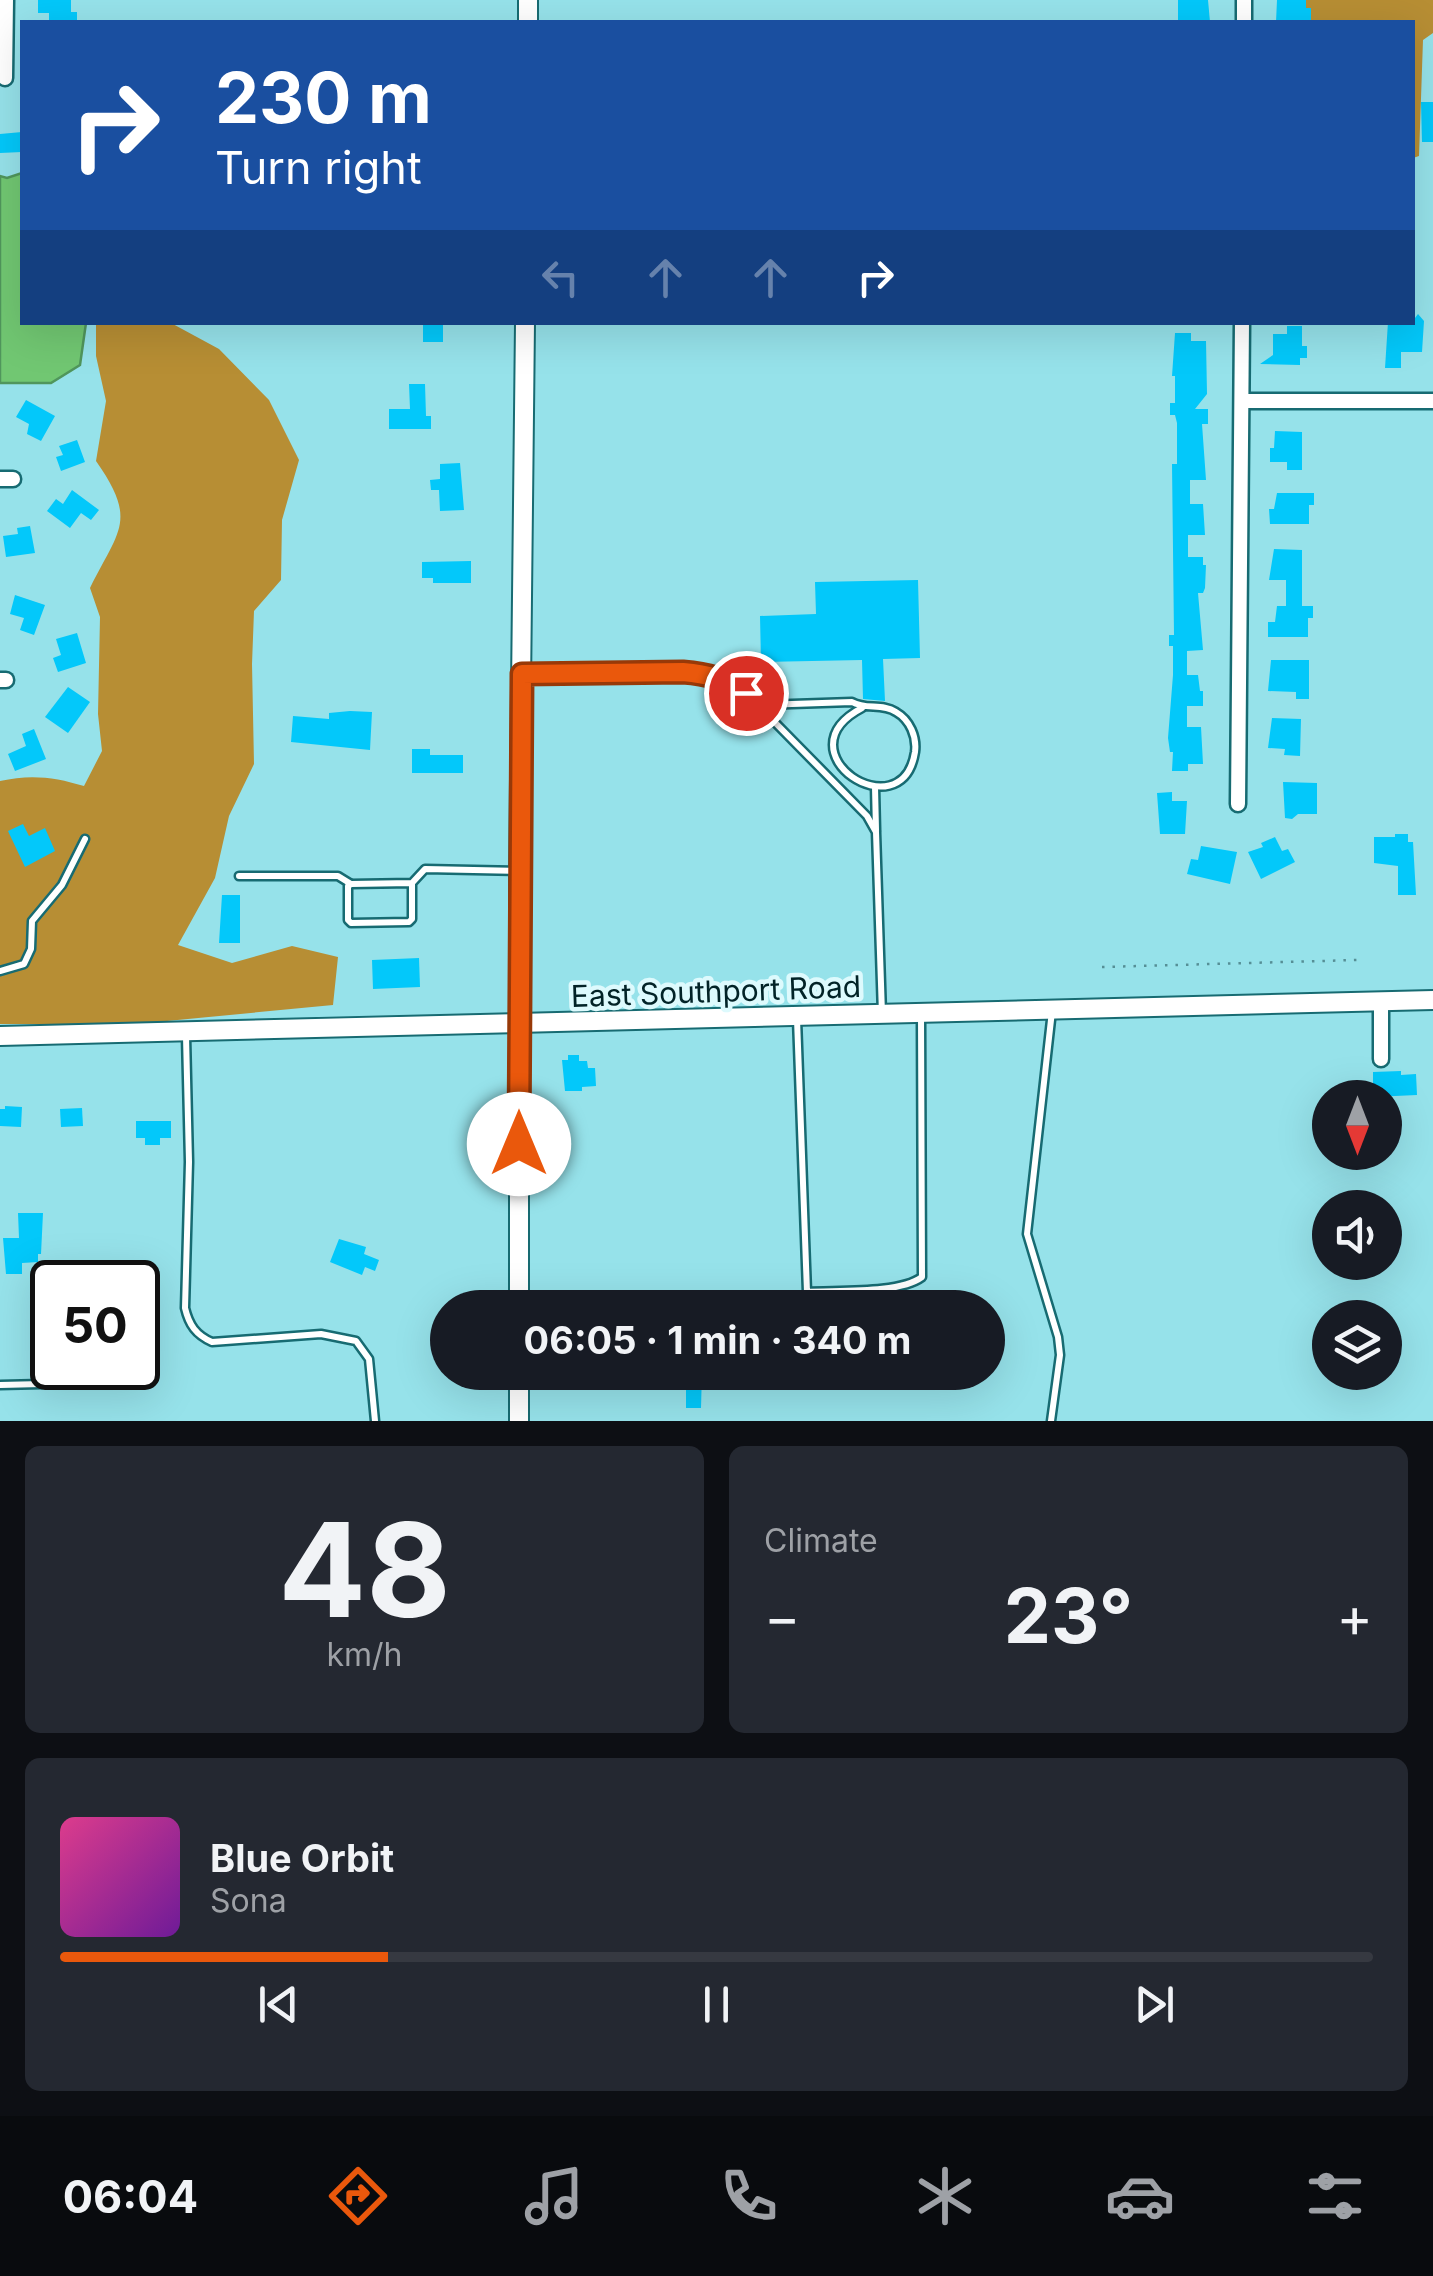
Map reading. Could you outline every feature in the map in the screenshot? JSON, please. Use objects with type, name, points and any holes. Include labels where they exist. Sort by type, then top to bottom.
[{"type":"main road","points":[[519,1290],[518,871],[525,325]]},
{"type":"main road","name":"East Southport Road","points":[[0,1036],[1433,1000]]},
{"type":"main road","points":[[519,1390],[519,1421]]},
{"type":"street","points":[[6,0],[6,78]]},
{"type":"street","points":[[1238,804],[1242,325]]},
{"type":"street","points":[[1242,402],[1433,401]]},
{"type":"street","points":[[1380,1001],[1381,1060]]},
{"type":"lane","points":[[522,674],[683,672],[710,674],[729,681],[758,704],[868,816],[876,832]]},
{"type":"lane","points":[[758,704],[852,702],[862,708],[886,707],[897,712],[913,732],[916,744],[914,757],[900,779],[875,787],[851,779],[836,759],[836,734],[842,723],[862,708]]},
{"type":"lane","points":[[875,787],[882,1015]]},
{"type":"lane","points":[[0,972],[24,964],[31,948],[32,921],[62,885],[84,840]]},
{"type":"lane","points":[[351,884],[350,923],[409,922],[412,883],[424,870],[518,871]]},
{"type":"lane","points":[[239,876],[338,876],[351,884],[412,883]]},
{"type":"lane","points":[[1051,1421],[1060,1354],[1058,1337],[1027,1234],[1052,1010]]},
{"type":"lane","points":[[798,1017],[807,1292],[892,1287],[914,1284],[922,1277],[922,1014]]},
{"type":"lane","points":[[186,1032],[188,1320],[202,1337],[212,1342],[321,1334],[356,1341],[370,1360],[375,1421]]},
{"type":"lane","points":[[0,1385],[30,1384]]},
{"type":"path","points":[[1102,966],[1356,960]]},
{"type":"shaded area","points":[[1297,0],[1433,0],[1433,33],[1423,40],[1419,156],[1415,157],[1415,20],[1297,20]]},
{"type":"shaded area","points":[[20,174],[20,325],[86,325],[80,365],[51,383],[0,383],[0,176]]},
{"type":"shaded area","points":[[96,325],[175,325],[219,349],[269,400],[299,460],[282,520],[281,580],[254,611],[254,764],[229,816],[215,878],[178,945],[232,963],[292,946],[338,957],[333,1005],[136,1024],[0,1024],[0,781],[42,778],[84,786],[102,751],[98,714],[100,617],[90,588],[116,538],[120,512],[109,481],[96,461],[106,401],[96,356]]},
{"type":"building","points":[[38,0],[71,0],[71,12],[77,12],[77,20],[49,20],[49,13],[38,13]]},
{"type":"building","points":[[1178,0],[1208,0],[1210,20],[1178,20]]},
{"type":"building","points":[[1277,0],[1306,0],[1306,8],[1311,8],[1311,20],[1276,20]]},
{"type":"building","points":[[1421,102],[1433,102],[1433,142],[1422,142]]},
{"type":"building","points":[[20,132],[20,152],[0,153],[0,134]]},
{"type":"building","points":[[1418,314],[1424,321],[1422,352],[1401,352],[1401,368],[1385,368],[1388,325],[1415,325]]},
{"type":"building","points":[[423,325],[443,325],[443,342],[423,342]]},
{"type":"building","points":[[1287,326],[1302,326],[1302,346],[1307,346],[1307,358],[1300,358],[1300,365],[1260,364],[1273,355],[1273,334],[1287,334]]},
{"type":"building","points":[[1175,333],[1191,333],[1191,341],[1206,341],[1207,394],[1195,409],[1208,409],[1208,424],[1202,424],[1206,480],[1190,480],[1190,504],[1203,504],[1205,535],[1188,535],[1188,557],[1203,557],[1206,565],[1205,588],[1198,593],[1203,650],[1187,651],[1187,675],[1198,675],[1203,706],[1187,706],[1187,727],[1201,727],[1203,764],[1188,764],[1188,771],[1172,771],[1173,752],[1168,738],[1173,675],[1169,635],[1174,635],[1172,464],[1177,464],[1177,423],[1175,415],[1170,415],[1170,403],[1175,403]]},
{"type":"building","points":[[409,384],[425,384],[426,416],[431,416],[431,429],[389,429],[389,409],[410,409]]},
{"type":"building","points":[[26,400],[55,416],[41,441],[27,434],[29,424],[16,417]]},
{"type":"building","points":[[1275,431],[1302,432],[1302,470],[1287,470],[1287,462],[1270,462]]},
{"type":"building","points":[[77,440],[85,462],[61,471],[56,457],[63,455],[59,446]]},
{"type":"building","points":[[460,463],[464,510],[440,511],[439,490],[431,490],[430,480],[440,479],[440,464]]},
{"type":"building","points":[[72,490],[99,510],[91,520],[81,513],[70,528],[47,511],[56,499],[63,504]]},
{"type":"building","points":[[1277,493],[1314,493],[1314,505],[1309,505],[1309,524],[1270,524],[1269,509],[1274,509]]},
{"type":"building","points":[[30,526],[35,553],[6,557],[3,536],[18,534],[17,528]]},
{"type":"building","points":[[1274,549],[1302,550],[1302,606],[1313,606],[1313,618],[1308,618],[1308,637],[1268,637],[1268,622],[1275,622],[1277,606],[1286,606],[1286,580],[1269,580]]},
{"type":"building","points":[[471,561],[471,583],[433,583],[433,578],[422,578],[422,562]]},
{"type":"building","points":[[918,580],[920,658],[883,659],[885,701],[863,699],[862,660],[761,662],[760,616],[816,614],[815,582]]},
{"type":"building","points":[[15,595],[45,605],[34,635],[20,630],[24,618],[10,614]]},
{"type":"building","points":[[77,633],[86,663],[58,672],[53,658],[61,655],[56,639]]},
{"type":"building","points":[[1271,660],[1309,660],[1309,699],[1296,699],[1296,692],[1268,691]]},
{"type":"building","points":[[68,687],[90,702],[68,733],[45,717]]},
{"type":"building","points":[[372,712],[370,750],[291,742],[293,716],[329,719],[329,713]]},
{"type":"building","points":[[1272,718],[1301,719],[1300,756],[1284,755],[1285,749],[1268,748]]},
{"type":"building","points":[[34,729],[46,759],[15,771],[8,754],[26,746],[22,734]]},
{"type":"building","points":[[412,749],[430,749],[430,755],[463,755],[463,773],[412,773]]},
{"type":"building","points":[[1283,782],[1317,783],[1317,814],[1285,818]]},
{"type":"building","points":[[1172,792],[1172,801],[1187,801],[1185,834],[1160,834],[1157,793]]},
{"type":"building","points":[[23,824],[29,836],[45,828],[55,851],[25,867],[8,831]]},
{"type":"building","points":[[1408,834],[1408,842],[1413,842],[1416,895],[1398,895],[1398,866],[1374,863],[1374,837]]},
{"type":"building","points":[[1275,837],[1282,851],[1288,849],[1295,862],[1261,879],[1248,852]]},
{"type":"building","points":[[1201,846],[1237,852],[1230,884],[1187,874],[1191,859],[1198,860]]},
{"type":"building","points":[[222,895],[240,895],[240,943],[219,943]]},
{"type":"building","points":[[419,958],[420,987],[373,989],[372,960]]},
{"type":"building","points":[[568,1055],[579,1055],[579,1061],[587,1061],[588,1068],[595,1068],[596,1086],[565,1091],[562,1060],[568,1060]]},
{"type":"building","points":[[1373,1072],[1416,1074],[1417,1095],[1402,1096],[1402,1080],[1373,1080]]},
{"type":"building","points":[[22,1107],[21,1127],[0,1126],[0,1109]]},
{"type":"building","points":[[82,1108],[83,1126],[61,1127],[60,1109]]},
{"type":"building","points":[[136,1121],[171,1121],[171,1138],[160,1138],[160,1145],[145,1145],[145,1138],[136,1138]]},
{"type":"building","points":[[18,1213],[43,1213],[38,1260],[22,1263],[22,1274],[6,1274],[3,1238],[19,1238]]},
{"type":"building","points":[[339,1239],[366,1247],[364,1254],[379,1260],[375,1271],[365,1267],[362,1275],[330,1262]]},
{"type":"building","points":[[686,1390],[702,1390],[701,1408],[686,1408]]},
{"type":"route","points":[[519,1144],[522,674],[710,674],[746,693]]}]
